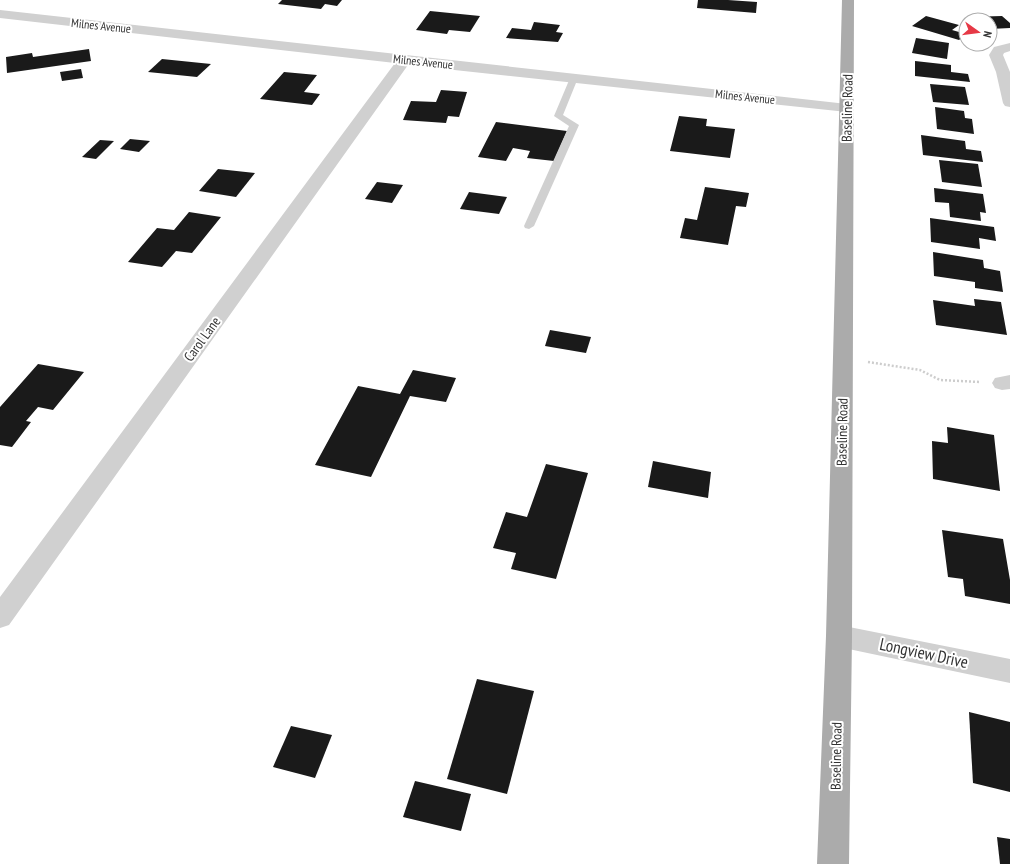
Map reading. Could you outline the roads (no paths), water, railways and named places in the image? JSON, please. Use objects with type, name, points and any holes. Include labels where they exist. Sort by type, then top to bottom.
[{"type":"main road","name":"Baseline Road","points":[[833,864],[839,636],[848,0]]},
{"type":"street","name":"Milnes Avenue","points":[[2,9],[404,60],[847,108]]},
{"type":"street","points":[[1010,47],[998,50],[996,56],[1003,72],[1010,103]]},
{"type":"street","name":"Carol Lane","points":[[0,617],[404,60]]},
{"type":"street","name":"Longview Drive","points":[[839,636],[1010,671]]},
{"type":"lane","points":[[529,226],[574,125],[558,116],[574,78]]}]
